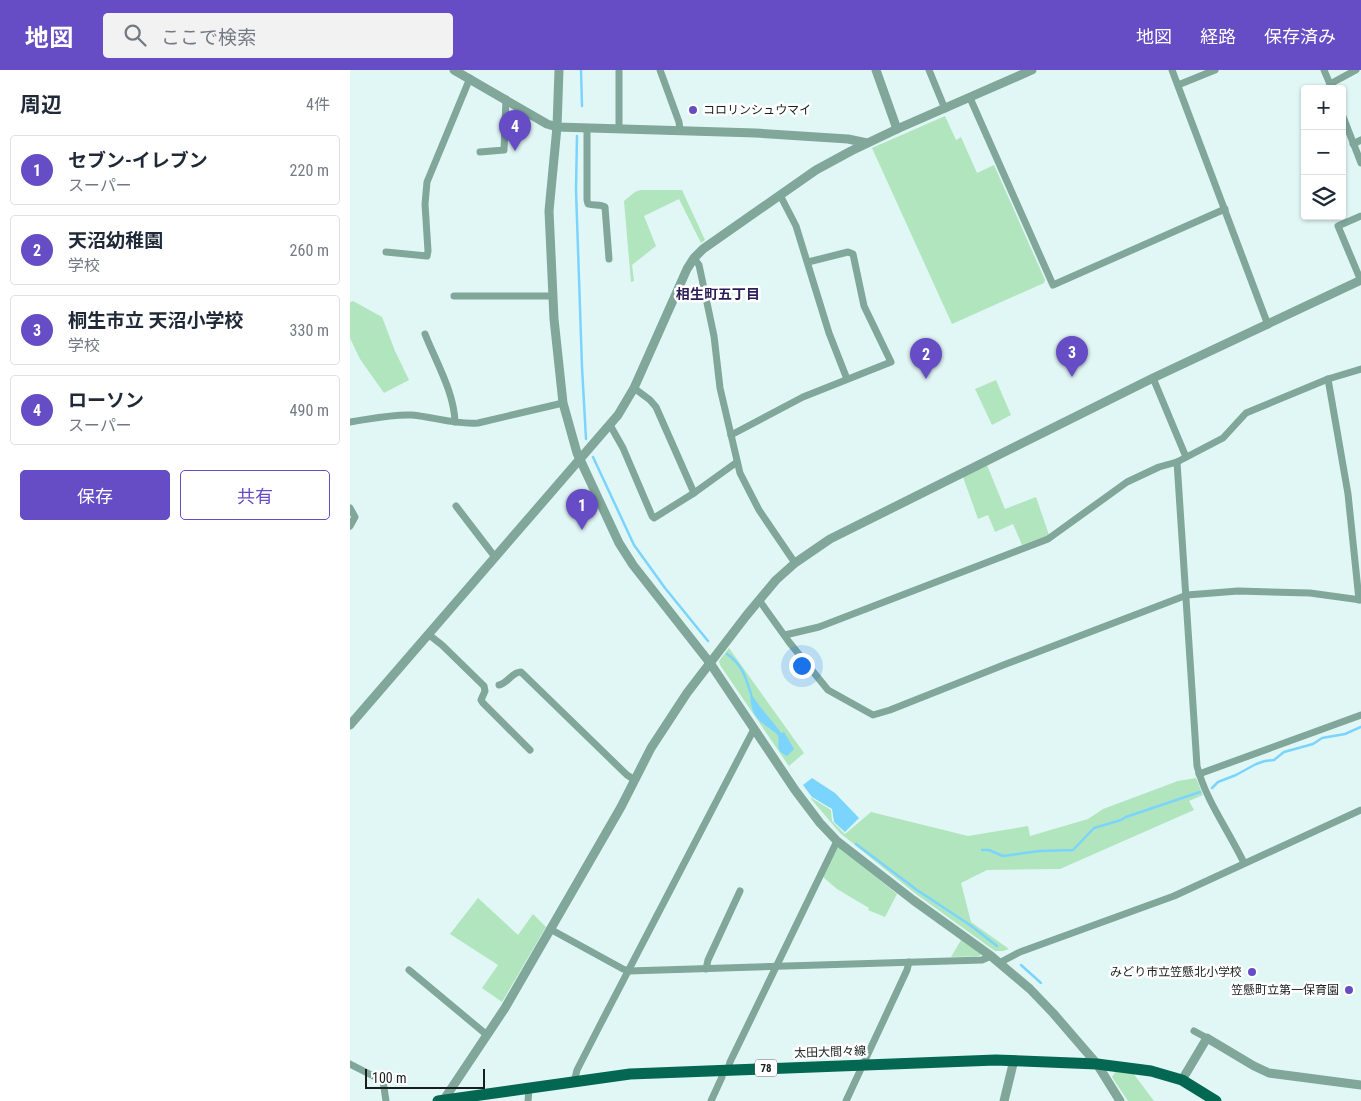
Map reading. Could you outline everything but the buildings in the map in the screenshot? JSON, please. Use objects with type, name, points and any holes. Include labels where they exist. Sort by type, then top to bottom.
[{"type":"main road","name":"太田大間々線","points":[[438,1101],[529,1095],[574,1082],[630,1074],[1014,1060],[1097,1064],[1152,1071],[1182,1080],[1216,1101]]},
{"type":"street","points":[[454,70],[547,124],[556,127],[680,130],[848,139],[868,143]]},
{"type":"street","points":[[559,70],[549,211],[553,296],[563,403],[574,446],[626,554],[710,663],[795,790],[837,841],[921,906],[991,956],[1041,1000],[1097,1064],[1120,1101]]},
{"type":"street","points":[[619,70],[619,129]]},
{"type":"street","points":[[660,70],[679,122],[680,130]]},
{"type":"street","points":[[876,70],[897,129]]},
{"type":"street","points":[[929,70],[944,109]]},
{"type":"street","points":[[350,725],[624,407],[687,269],[694,258],[706,247],[816,170],[897,129],[1032,70]]},
{"type":"street","points":[[1172,70],[1268,325]]},
{"type":"street","points":[[1178,85],[1215,70]]},
{"type":"street","points":[[1324,70],[1331,85]]},
{"type":"street","points":[[1333,85],[1356,70]]},
{"type":"street","points":[[386,252],[427,256],[425,198],[427,182],[470,78]]},
{"type":"street","points":[[970,98],[1053,285],[1225,209]]},
{"type":"street","points":[[480,152],[504,150],[506,99]]},
{"type":"street","points":[[1346,125],[1361,163]]},
{"type":"street","points":[[587,128],[587,200],[588,204],[605,207],[609,259]]},
{"type":"street","points":[[1353,144],[1361,140]]},
{"type":"street","points":[[780,194],[796,226],[829,333],[847,379]]},
{"type":"street","points":[[443,1101],[486,1035],[550,929],[621,807],[667,722],[710,663],[776,580],[795,563],[830,539],[1153,378],[1361,280],[1338,226],[1361,216]]},
{"type":"street","points":[[731,434],[803,397],[891,362],[864,306],[852,253],[848,252],[808,262]]},
{"type":"street","points":[[694,258],[699,265],[714,336],[720,388],[737,462],[749,493],[795,563]]},
{"type":"street","points":[[454,296],[553,296]]},
{"type":"street","points":[[425,334],[447,387],[455,413],[455,422]]},
{"type":"street","points":[[785,635],[819,627],[1048,539],[1128,482],[1159,467],[1177,462],[1223,438],[1246,413],[1328,379],[1361,369]]},
{"type":"street","points":[[1153,378],[1186,457]]},
{"type":"street","points":[[759,600],[828,690],[873,715],[1187,595],[1238,591],[1310,593],[1360,600],[1348,494],[1328,379]]},
{"type":"street","points":[[634,388],[656,407],[694,493]]},
{"type":"street","points":[[350,422],[399,415],[423,416],[472,424],[563,403]]},
{"type":"street","points":[[610,425],[623,448],[654,518],[694,493],[737,462]]},
{"type":"street","points":[[1177,462],[1197,766],[1209,799],[1244,863]]},
{"type":"street","points":[[456,506],[495,557]]},
{"type":"street","points":[[350,508],[355,517],[350,526]]},
{"type":"street","points":[[428,634],[442,644],[484,686],[485,691],[481,700],[483,704],[530,750]]},
{"type":"street","points":[[499,685],[504,684],[516,673],[521,672],[627,775],[635,780]]},
{"type":"street","points":[[1199,774],[1361,715]]},
{"type":"street","points":[[574,1082],[582,1062],[754,729]]},
{"type":"street","points":[[999,963],[1020,952],[1164,900],[1361,810]]},
{"type":"street","points":[[710,1101],[837,841]]},
{"type":"street","points":[[706,969],[708,960],[740,891]]},
{"type":"street","points":[[550,929],[629,971],[982,960],[991,956]]},
{"type":"street","points":[[846,1101],[909,962]]},
{"type":"street","points":[[410,970],[486,1035]]},
{"type":"street","points":[[1194,1030],[1269,1073],[1361,1085]]},
{"type":"street","points":[[1182,1080],[1208,1038]]},
{"type":"street","points":[[1004,1101],[1014,1060]]},
{"type":"street","points":[[350,1064],[383,1081],[386,1101]]},
{"type":"green space","points":[[945,116],[956,140],[961,137],[977,173],[994,165],[1045,280],[1044,283],[952,324],[872,148]]},
{"type":"green space","points":[[640,190],[682,190],[705,240],[701,243],[679,199],[644,216],[656,246],[632,265],[634,281],[631,282],[624,201]]},
{"type":"green space","points":[[353,301],[382,317],[409,380],[384,393],[360,359],[350,338],[350,302]]},
{"type":"green space","points":[[996,380],[1011,415],[992,425],[975,389]]},
{"type":"green space","points":[[987,465],[1005,509],[1036,497],[1049,535],[1022,545],[1013,524],[995,532],[988,515],[978,519],[963,477]]},
{"type":"green space","points":[[729,648],[804,753],[789,766],[810,797],[831,810],[832,821],[845,834],[871,812],[968,836],[1028,826],[1030,836],[1088,819],[1103,809],[1178,781],[1196,778],[1203,795],[1189,801],[1194,810],[1060,869],[987,870],[961,883],[971,922],[1009,949],[995,951],[916,894],[840,833],[812,800],[720,665],[719,661]]},
{"type":"green space","points":[[835,848],[840,848],[897,894],[885,917],[868,910],[869,908],[837,889],[822,876]]},
{"type":"green space","points":[[478,898],[518,935],[533,914],[546,927],[502,1002],[482,988],[498,965],[450,934]]},
{"type":"green space","points":[[961,940],[981,954],[980,956],[951,957]]},
{"type":"green space","points":[[1116,1071],[1133,1073],[1154,1101],[1128,1101],[1112,1077]]},
{"type":"water","points":[[750,692],[781,733],[784,732],[794,749],[787,756],[780,751],[777,734],[760,721],[754,713]]},
{"type":"water","points":[[812,778],[835,793],[859,818],[845,832],[834,822],[832,809],[812,797],[803,785]]},
{"type":"waterway","points":[[581,70],[582,106]]},
{"type":"waterway","points":[[577,136],[576,190],[586,439]]},
{"type":"waterway","points":[[593,457],[634,545],[665,588],[708,641]]},
{"type":"waterway","points":[[727,654],[740,667],[751,694]]},
{"type":"waterway","points":[[1212,788],[1218,782],[1256,764],[1274,760],[1284,752],[1313,744],[1322,738],[1345,734],[1361,727]]},
{"type":"waterway","points":[[982,850],[989,850],[1003,856],[1039,851],[1073,850],[1094,828],[1200,792]]},
{"type":"waterway","points":[[856,844],[917,890],[970,925],[997,946]]},
{"type":"waterway","points":[[1021,965],[1041,983]]},
{"type":"place","name":"コロリンシュウマイ","points":[[693,110]]},
{"type":"place","name":"ローソン","points":[[515,151]]},
{"type":"place","name":"桐生市立 天沼小学校","points":[[1072,377]]},
{"type":"place","name":"天沼幼稚園","points":[[926,379]]},
{"type":"place","name":"セブン-イレブン","points":[[582,530]]},
{"type":"place","name":"みどり市立笠懸北小学校","points":[[1252,972]]},
{"type":"place","name":"笠懸町立第一保育園","points":[[1349,990]]},
{"type":"district","name":"相生町五丁目","points":[[718,294]]}]
